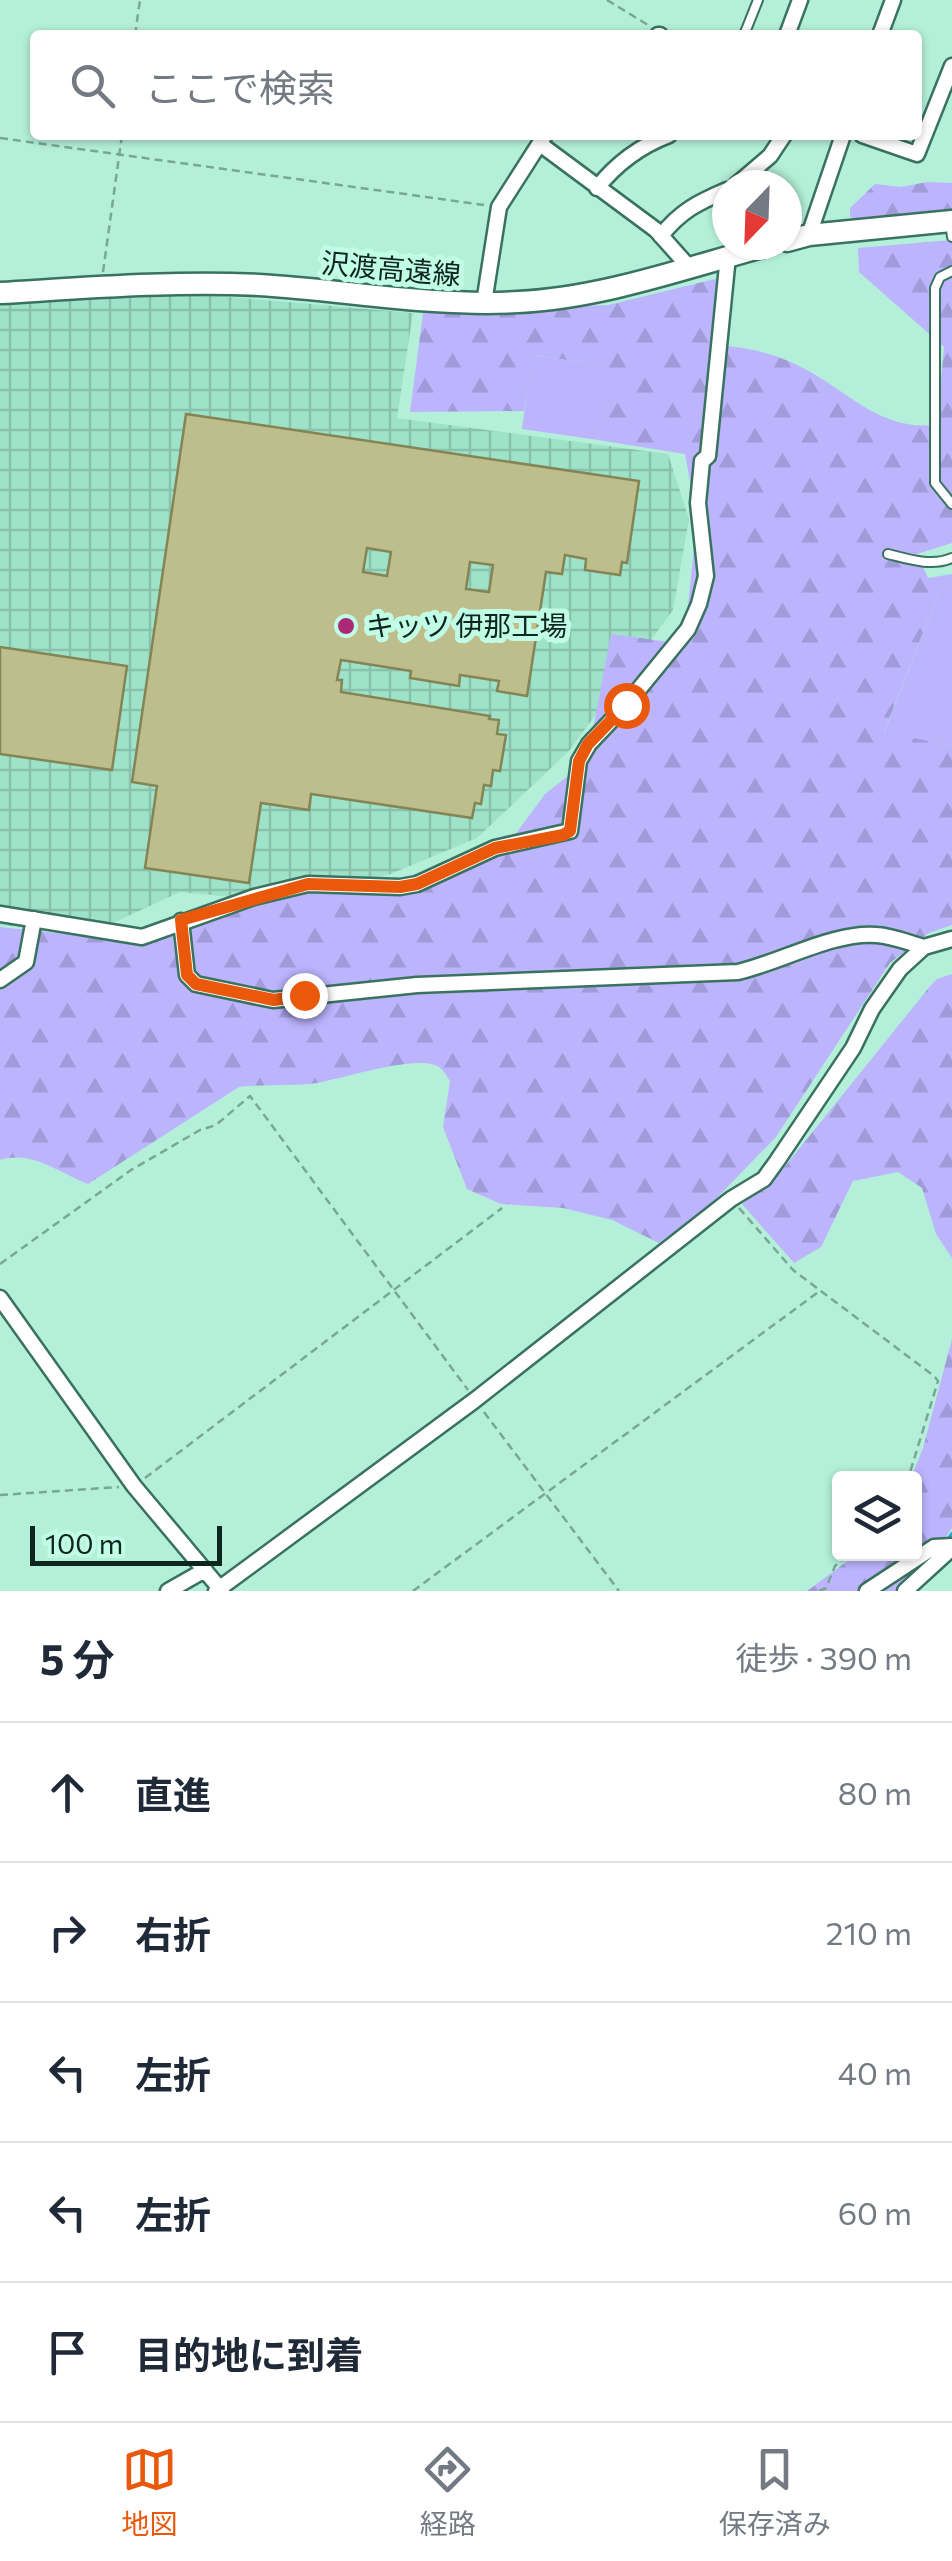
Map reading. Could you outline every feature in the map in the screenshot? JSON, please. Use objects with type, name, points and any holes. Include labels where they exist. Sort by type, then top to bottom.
[{"type":"main road","points":[[802,228],[951,226]]},
{"type":"main road","name":"沢渡高遠線","points":[[0,293],[196,284],[259,286],[447,304],[520,302],[589,293],[712,260]]},
{"type":"street","points":[[789,30],[800,0]]},
{"type":"street","points":[[882,30],[893,0]]},
{"type":"street","points":[[876,140],[917,154],[952,65]]},
{"type":"street","points":[[484,303],[499,207],[542,140],[661,236],[688,266]]},
{"type":"street","points":[[597,188],[611,170],[655,140]]},
{"type":"street","points":[[754,170],[781,140]]},
{"type":"street","points":[[805,226],[841,140]]},
{"type":"street","points":[[661,236],[677,216],[712,195]]},
{"type":"street","points":[[0,914],[142,937],[181,920],[308,884],[417,884],[495,848],[570,831],[579,761],[588,744],[658,668],[688,629],[699,604],[706,576],[698,503],[702,461],[708,456],[728,260]]},
{"type":"street","points":[[0,980],[26,962],[34,918]]},
{"type":"street","points":[[181,920],[187,975],[196,984],[274,1000],[417,984],[738,972],[772,964],[846,936],[878,934],[924,947]]},
{"type":"street","points":[[0,1298],[134,1486],[219,1590],[764,1178],[854,1048],[886,986],[924,947],[952,939]]},
{"type":"street","points":[[867,1591],[934,1547],[952,1547]]},
{"type":"street","points":[[908,1590],[952,1547]]},
{"type":"street","points":[[168,1591],[204,1570]]},
{"type":"lane","points":[[746,30],[758,0]]},
{"type":"lane","points":[[952,271],[940,277],[935,288],[937,383],[933,427],[935,483],[952,504]]},
{"type":"lane","points":[[888,554],[913,561],[945,562],[952,558]]},
{"type":"path","points":[[136,30],[140,0]]},
{"type":"path","points":[[606,0],[632,13],[653,30]]},
{"type":"path","points":[[0,138],[499,207]]},
{"type":"path","points":[[101,288],[121,140]]},
{"type":"path","points":[[0,1264],[131,1170],[200,1130],[216,1125],[250,1096],[618,1591]]},
{"type":"path","points":[[731,1200],[793,1270],[938,1381],[910,1471]]},
{"type":"path","points":[[0,1495],[134,1486],[502,1208]]},
{"type":"path","points":[[412,1591],[821,1290]]},
{"type":"path","points":[[819,1591],[826,1588],[841,1561]]},
{"type":"shaded area","name":"キッツ 伊那工場","points":[[197,294],[413,313],[397,418],[668,454],[689,519],[673,610],[569,751],[477,838],[388,875],[275,901],[180,892],[87,935],[0,925],[0,305]]},
{"type":"green space","points":[[952,183],[952,213],[865,221],[850,217],[850,208],[875,184],[901,187]]},
{"type":"green space","points":[[952,240],[952,543],[917,554],[928,578],[952,574],[952,578],[941,587],[884,732],[952,746],[952,925],[929,933],[890,963],[776,1137],[710,1205],[659,1243],[612,1220],[563,1208],[501,1204],[467,1189],[443,1127],[450,1081],[440,1068],[423,1063],[310,1084],[239,1087],[88,1184],[34,1160],[0,1160],[0,927],[144,942],[250,903],[303,890],[360,889],[503,851],[545,794],[587,761],[611,634],[684,644],[697,519],[685,454],[598,440],[607,366],[533,355],[524,411],[410,412],[423,313],[608,305],[719,278],[712,345],[780,358],[882,416],[898,422],[937,425],[944,347],[859,272],[858,248]]},
{"type":"green space","points":[[532,355],[608,366],[598,440],[522,429]]},
{"type":"green space","points":[[952,578],[952,746],[884,733],[941,587]]},
{"type":"green space","points":[[952,974],[952,1258],[936,1234],[922,1188],[898,1172],[853,1181],[821,1247],[794,1263],[742,1204],[774,1180],[931,985]]},
{"type":"green space","points":[[952,1339],[952,1528],[930,1561],[895,1591],[807,1591],[848,1561],[922,1561],[922,1471],[914,1471]]},
{"type":"building","name":"キッツ 伊那工場","points":[[186,414],[639,481],[627,563],[622,562],[620,575],[585,570],[586,559],[565,555],[562,574],[546,572],[527,696],[497,691],[499,681],[460,675],[459,686],[410,678],[411,671],[341,660],[337,680],[342,680],[341,692],[499,720],[497,734],[506,735],[500,771],[493,770],[491,786],[484,785],[481,804],[475,803],[472,818],[311,794],[309,810],[261,803],[249,883],[145,868],[157,786],[132,782]],"holes":[[[367,548],[391,552],[387,576],[363,572]],[[470,562],[493,565],[489,592],[466,589]]]},
{"type":"building","points":[[0,647],[127,666],[112,770],[0,754]]},
{"type":"place","name":"キッツ 伊那工場","points":[[346,626]]},
{"type":"route","points":[[304,995],[274,1000],[196,984],[187,975],[181,920],[308,884],[417,884],[495,848],[563,835],[570,831],[579,761],[588,744],[626,705]]}]
